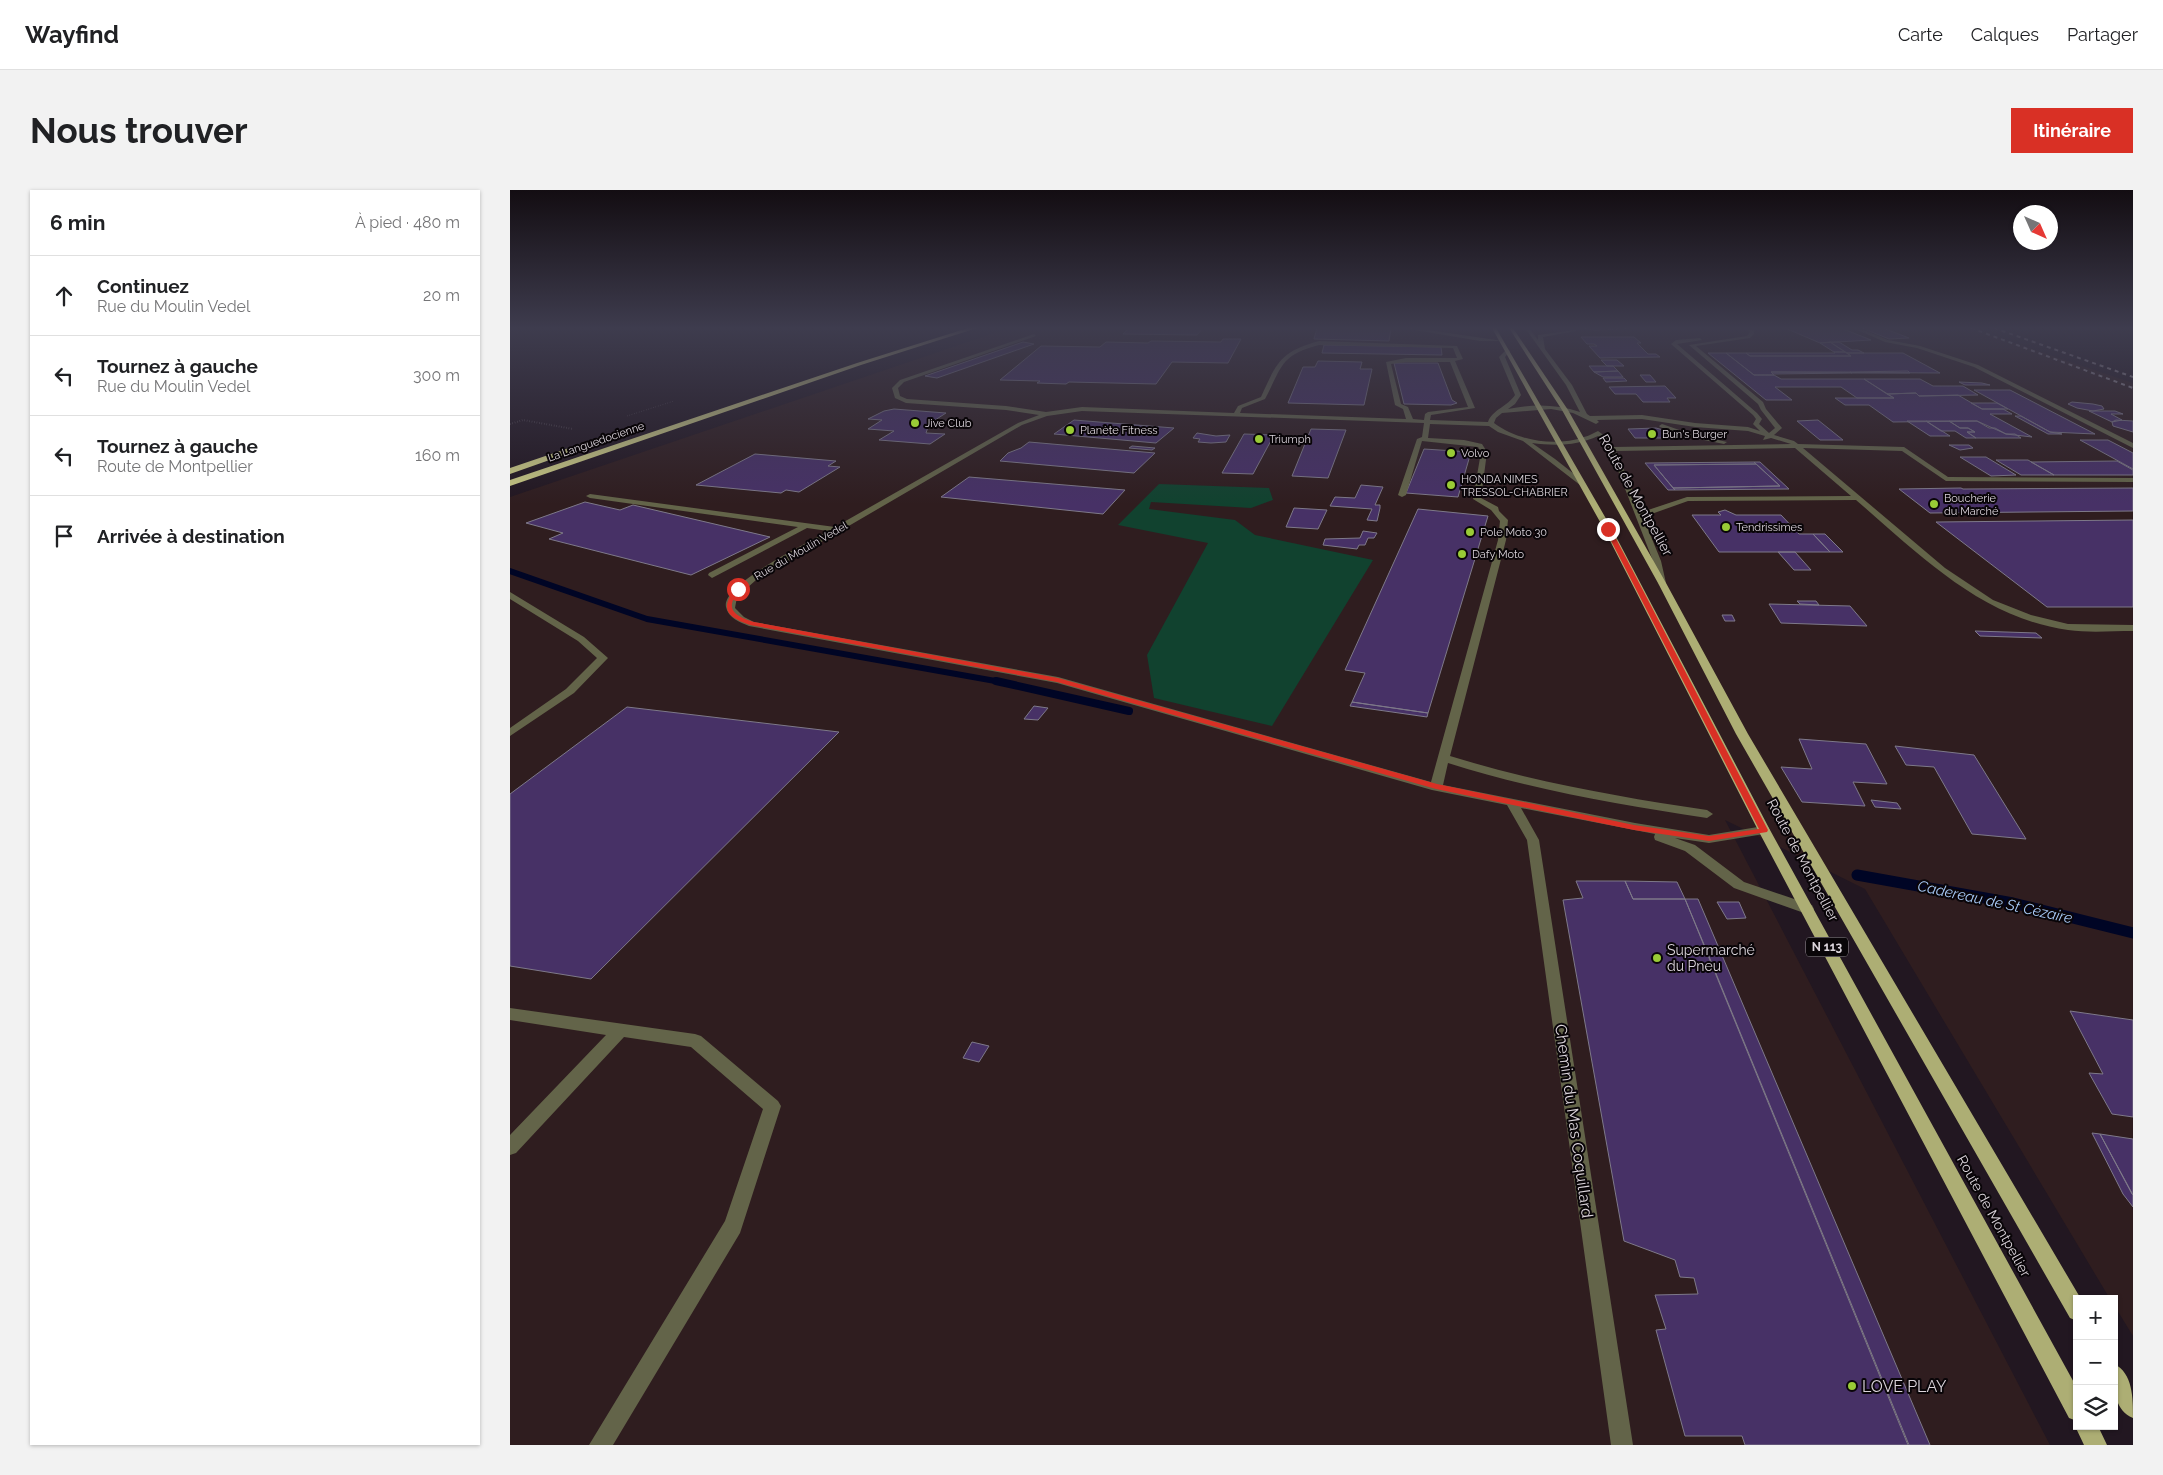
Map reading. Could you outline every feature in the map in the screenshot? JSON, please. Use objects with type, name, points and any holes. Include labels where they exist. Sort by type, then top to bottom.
[{"type":"highway","name":"La Languedocienne","points":[[510,483],[795,387]]},
{"type":"highway","name":"La Languedocienne","points":[[510,471],[632,430]]},
{"type":"main road","name":"Route de Montpellier","points":[[1528,387],[1577,480],[1608,529],[1806,909],[2073,1403]]},
{"type":"main road","name":"Route de Montpellier","points":[[1550,387],[1565,410],[1662,583],[1742,734],[2073,1304]]},
{"type":"main road","points":[[2118,1382],[2133,1408]]},
{"type":"main road","points":[[2088,1430],[2096,1445]]},
{"type":"street","points":[[896,387],[898,398],[906,401],[1006,408],[1046,414],[1082,408],[1491,424],[1498,431],[1513,437],[1558,443],[1582,440],[1598,433]]},
{"type":"street","points":[[1236,414],[1240,407],[1263,398],[1269,387]]},
{"type":"street","points":[[1394,387],[1398,405],[1406,408],[1410,421]]},
{"type":"street","points":[[1425,440],[1428,414],[1472,408],[1463,387]]},
{"type":"street","points":[[1491,424],[1493,418],[1513,403],[1518,396],[1514,387]]},
{"type":"street","points":[[1570,387],[1590,418],[1599,425],[1598,433]]},
{"type":"street","points":[[1722,387],[1759,419],[1756,424],[1770,434]]},
{"type":"street","points":[[1502,412],[1518,408],[1565,410],[1590,418],[1647,422],[1669,427],[1686,435],[1730,443],[1761,442],[1779,428],[1762,405],[1743,387]]},
{"type":"street","points":[[2016,387],[2133,446]]},
{"type":"street","points":[[1743,405],[1762,405]]},
{"type":"street","name":"Rue du Moulin Vedel","points":[[1046,414],[1020,424],[738,589],[731,598],[729,606],[732,614],[738,619],[752,624],[1058,680],[1436,787],[1634,828],[1709,839],[1764,830]]},
{"type":"street","points":[[1590,418],[1642,417],[1696,425],[1748,429],[1792,442],[1942,570],[1990,602],[2028,617],[2068,627],[2133,628]]},
{"type":"street","points":[[1598,433],[1607,440],[1612,449],[1657,561],[1662,583]]},
{"type":"street","points":[[1513,437],[1554,469],[1577,480]]},
{"type":"street","points":[[1402,495],[1420,439],[1480,445],[1484,452],[1477,499],[1495,509],[1495,512],[1504,520],[1502,540],[1436,787]]},
{"type":"street","points":[[1522,439],[1553,460],[1577,480]]},
{"type":"street","points":[[1612,449],[1797,446],[1904,449],[1946,479],[2133,480]]},
{"type":"street","points":[[590,496],[836,530]]},
{"type":"street","points":[[1639,516],[1686,499],[1859,498]]},
{"type":"street","points":[[712,575],[806,526]]},
{"type":"street","points":[[510,595],[581,639],[603,658],[570,691],[510,733]]},
{"type":"street","points":[[1445,758],[1485,771],[1612,800],[1707,814]]},
{"type":"street","name":"Chemin du Mas Coquillard","points":[[1511,802],[1533,840],[1622,1445]]},
{"type":"street","name":"Rue du Moulin Vedel","points":[[1634,828],[1690,848],[1739,885],[1806,909]]},
{"type":"street","points":[[510,1014],[695,1041],[772,1106],[734,1226],[600,1445]]},
{"type":"street","points":[[510,1147],[621,1030]]},
{"type":"path","points":[[623,418],[674,401]]},
{"type":"path","points":[[510,424],[523,420],[574,430]]},
{"type":"shaded area","points":[[836,387],[2133,387],[2133,1336],[2118,1312],[2118,1295],[2108,1295],[1865,889],[1725,820],[2050,1445],[510,1445],[510,497]]},
{"type":"green space","points":[[1159,484],[1269,488],[1273,500],[1251,508],[1151,502],[1149,509],[1235,520],[1255,535],[1373,560],[1272,726],[1154,698],[1147,655],[1208,543],[1118,525]]},
{"type":"building","points":[[1295,387],[1368,387],[1364,405],[1288,403]]},
{"type":"building","points":[[1400,387],[1447,387],[1452,400],[1457,403],[1451,405],[1404,404]]},
{"type":"building","points":[[1609,387],[1666,387],[1676,398],[1667,398],[1670,402],[1643,402],[1636,394],[1615,394]]},
{"type":"building","points":[[1749,387],[1876,387],[1894,398],[1857,398],[1841,387],[1775,387],[1792,400],[1766,400]]},
{"type":"building","points":[[1876,387],[1964,387],[1978,395],[1919,396],[1916,393],[1887,394]]},
{"type":"building","points":[[1974,390],[2010,390],[2095,434],[2050,432]]},
{"type":"building","points":[[1916,393],[1919,396],[1958,395],[1982,409],[2003,409],[2012,414],[1990,414],[2032,437],[2006,434],[1977,421],[1893,422],[1869,405],[1845,405],[1835,398],[1894,398],[1887,394]]},
{"type":"building","points":[[2072,402],[2093,404],[2102,406],[2104,409],[2093,411],[2077,408],[2068,404]]},
{"type":"building","points":[[1971,403],[1997,403],[2008,409],[1982,409]]},
{"type":"building","points":[[894,409],[946,413],[929,424],[926,433],[945,434],[930,444],[879,440],[894,431],[868,429],[882,420],[868,419],[884,411]]},
{"type":"building","points":[[2089,411],[2115,411],[2123,414],[2111,414],[2122,420],[2112,422]]},
{"type":"building","points":[[2015,416],[2021,416],[2050,432],[2062,434],[2048,434]]},
{"type":"building","points":[[1074,420],[1174,428],[1156,443],[1054,434]]},
{"type":"building","points":[[1818,420],[1843,440],[1820,440],[1797,421]]},
{"type":"building","points":[[2116,420],[2133,421],[2133,432],[2113,426],[2112,422]]},
{"type":"building","points":[[1907,421],[1926,421],[1950,436],[1930,436]]},
{"type":"building","points":[[1926,421],[1949,421],[1960,428],[1968,428],[1975,432],[1967,432],[1976,438],[1966,438],[1955,431],[1941,431]]},
{"type":"building","points":[[1949,421],[1977,421],[1989,428],[1995,428],[2006,434],[2015,434],[2021,438],[1976,438],[1967,432],[1975,432],[1968,428],[1960,428]]},
{"type":"building","name":"Bun's Burger","points":[[1656,428],[1667,431],[1671,435],[1665,438],[1635,438],[1628,429]]},
{"type":"building","points":[[1311,429],[1346,430],[1328,478],[1292,476]]},
{"type":"building","points":[[1197,433],[1216,436],[1230,435],[1226,442],[1211,443],[1198,442],[1200,439],[1193,438]]},
{"type":"building","points":[[1244,434],[1274,435],[1253,474],[1222,473]]},
{"type":"building","points":[[2080,440],[2108,440],[2133,453],[2133,469]]},
{"type":"building","points":[[1029,442],[1155,453],[1134,473],[1000,461],[1008,453],[1021,448]]},
{"type":"building","points":[[1949,445],[1969,445],[1973,448],[1960,450]]},
{"type":"building","points":[[1132,446],[1155,448],[1152,450],[1129,448]]},
{"type":"building","points":[[1424,449],[1471,452],[1458,497],[1406,493]]},
{"type":"building","points":[[755,454],[836,461],[828,466],[840,467],[799,492],[786,490],[781,493],[696,485]]},
{"type":"building","points":[[1960,457],[1986,457],[2016,475],[1991,476]]},
{"type":"building","points":[[1996,460],[2028,460],[2054,475],[2021,475]]},
{"type":"building","points":[[2117,461],[2133,470],[2133,475],[2054,475],[2031,462]]},
{"type":"building","points":[[1754,462],[1756,464],[1654,465],[1675,490],[1668,490],[1645,463]]},
{"type":"building","points":[[1754,462],[1760,462],[1789,489],[1675,490],[1673,488],[1780,486]]},
{"type":"building","points":[[1756,464],[1780,486],[1673,488],[1654,465]]},
{"type":"building","points":[[969,477],[1125,490],[1103,514],[941,497]]},
{"type":"building","points":[[1361,485],[1383,487],[1375,505],[1380,505],[1377,521],[1367,520],[1372,509],[1330,506],[1335,497],[1355,498]]},
{"type":"building","points":[[2133,488],[2133,511],[1930,513],[1899,489]]},
{"type":"building","points":[[585,502],[620,510],[633,505],[770,537],[691,575],[549,539],[563,533],[526,523]]},
{"type":"building","points":[[1294,508],[1327,510],[1318,529],[1286,527]]},
{"type":"building","points":[[1418,509],[1488,516],[1428,713],[1352,702],[1365,673],[1345,670]]},
{"type":"building","points":[[1725,510],[1736,515],[1781,515],[1799,534],[1813,534],[1830,552],[1719,552],[1692,515],[1721,515],[1718,512]]},
{"type":"building","points":[[2133,520],[2133,607],[2047,607],[1936,522]]},
{"type":"building","points":[[1363,531],[1377,533],[1374,538],[1368,538],[1365,545],[1359,545],[1357,549],[1323,545],[1325,539],[1360,538]]},
{"type":"building","points":[[1813,534],[1825,534],[1843,552],[1830,552]]},
{"type":"building","points":[[1778,552],[1795,552],[1811,570],[1794,570]]},
{"type":"building","points":[[1797,601],[1816,601],[1819,605],[1800,604]]},
{"type":"building","points":[[1769,604],[1850,606],[1867,626],[1781,623]]},
{"type":"building","points":[[1722,615],[1732,615],[1735,621],[1725,621]]},
{"type":"building","points":[[1975,631],[2036,633],[2042,638],[1980,636]]},
{"type":"building","points":[[1352,702],[1428,713],[1427,717],[1350,706]]},
{"type":"building","points":[[1034,706],[1048,708],[1038,720],[1024,719]]},
{"type":"building","points":[[627,707],[839,732],[591,979],[510,966],[510,794]]},
{"type":"building","points":[[1799,739],[1866,744],[1887,784],[1853,782],[1865,806],[1802,802],[1781,767],[1812,769]]},
{"type":"building","points":[[1895,746],[1974,755],[2026,839],[1972,834],[1934,767],[1906,765]]},
{"type":"building","points":[[1871,800],[1897,803],[1901,809],[1875,807]]},
{"type":"building","points":[[1576,881],[1625,881],[1633,899],[1685,899],[1908,1445],[1745,1445],[1742,1436],[1685,1436],[1656,1330],[1666,1329],[1655,1295],[1698,1294],[1694,1278],[1680,1277],[1675,1260],[1624,1241],[1563,900],[1583,898]]},
{"type":"building","points":[[1625,881],[1677,882],[1685,899],[1633,899]]},
{"type":"building","points":[[1685,899],[1698,899],[1721,953],[1708,954]]},
{"type":"building","points":[[1717,902],[1739,902],[1746,918],[1727,919]]},
{"type":"building","points":[[1721,953],[1930,1445],[1909,1445],[1708,954]]},
{"type":"building","points":[[2070,1011],[2133,1020],[2133,1117],[2112,1114],[2089,1073],[2103,1074]]},
{"type":"building","points":[[972,1042],[989,1046],[979,1062],[963,1058]]},
{"type":"building","points":[[2092,1133],[2100,1134],[2133,1195],[2133,1207],[2123,1194]]},
{"type":"building","points":[[2100,1134],[2133,1139],[2133,1195],[2132,1194]]},
{"type":"waterway","points":[[510,571],[647,619],[998,682]]},
{"type":"waterway","points":[[998,682],[1129,711]]},
{"type":"waterway","name":"Cadereau de St Cézaire","points":[[1857,875],[2013,903],[2133,933]]},
{"type":"railway","points":[[2129,387],[2133,388]]},
{"type":"place","name":"Jive Club","points":[[915,423]]},
{"type":"place","name":"Planète Fitness","points":[[1070,430]]},
{"type":"place","name":"Bun's Burger","points":[[1652,434]]},
{"type":"place","name":"Triumph","points":[[1259,439]]},
{"type":"place","name":"Volvo","points":[[1451,453]]},
{"type":"place","name":"HONDA NIMES TRESSOL-CHABRIER","points":[[1451,485]]},
{"type":"place","name":"Boucherie du Marché","points":[[1934,504]]},
{"type":"place","name":"Tendrissimes","points":[[1726,527]]},
{"type":"place","name":"Pole Moto 30","points":[[1470,532]]},
{"type":"place","name":"Dafy Moto","points":[[1462,554]]},
{"type":"place","name":"Supermarché du Pneu","points":[[1657,958]]},
{"type":"place","name":"LOVE PLAY","points":[[1852,1386]]},
{"type":"route","points":[[738,589],[731,598],[729,606],[732,614],[738,619],[752,624],[1058,680],[1436,787],[1634,828],[1709,839],[1764,830],[1608,529]]}]
